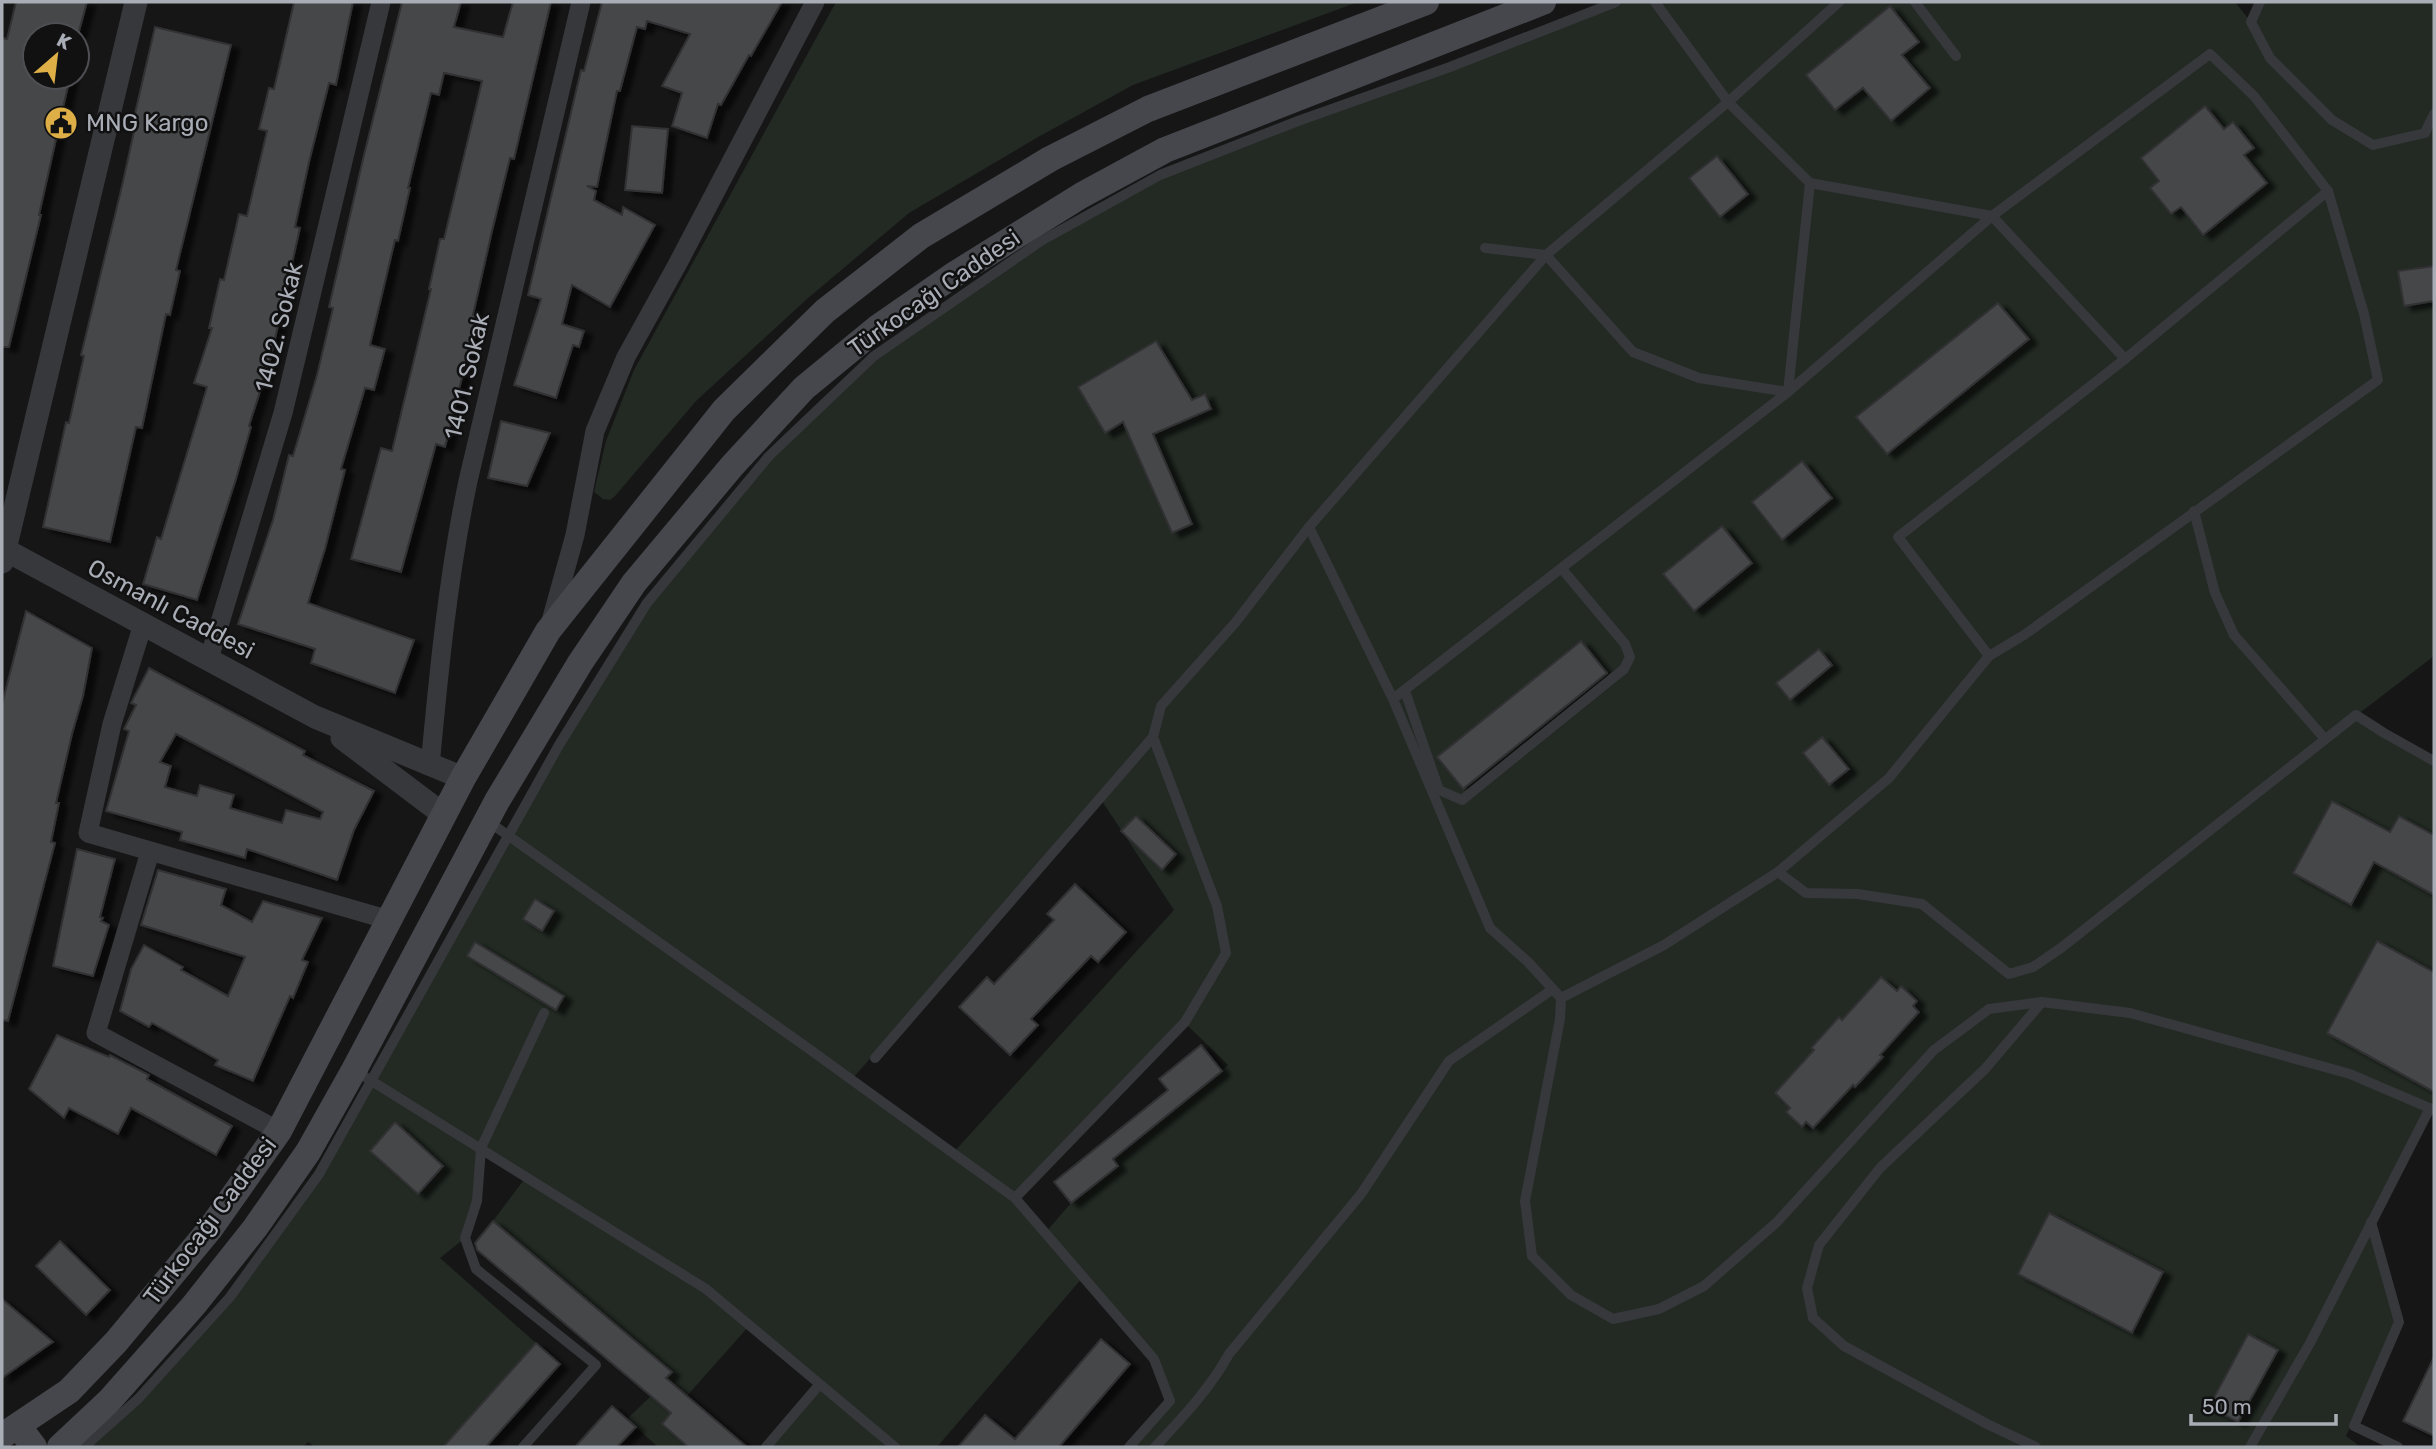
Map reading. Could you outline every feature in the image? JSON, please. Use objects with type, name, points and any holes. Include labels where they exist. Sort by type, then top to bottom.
[{"type":"main road","name":"Türkocağı Caddesi","points":[[10,1431],[69,1391],[116,1342],[210,1229],[279,1131],[463,778],[548,631],[724,410],[825,311],[921,236],[1050,159],[1148,109],[1426,2]]},
{"type":"main road","name":"Türkocağı Caddesi","points":[[60,1447],[109,1401],[194,1305],[255,1228],[363,1076],[487,819],[580,663],[635,583],[732,466],[804,388],[877,328],[955,274],[1082,195],[1164,150],[1542,2]]},
{"type":"main road","points":[[463,778],[487,819]]},
{"type":"main road","points":[[444,816],[487,819]]},
{"type":"main road","points":[[10,1431],[34,1447]]},
{"type":"street","points":[[3,554],[136,2]]},
{"type":"street","name":"1402. Sokak","points":[[209,659],[284,413],[381,2]]},
{"type":"street","name":"1401. Sokak","points":[[430,766],[454,550],[581,2]]},
{"type":"street","points":[[548,631],[575,535],[595,431],[626,357],[815,2]]},
{"type":"street","name":"Osmanlı Caddesi","points":[[3,554],[143,624],[315,717],[463,778]]},
{"type":"street","points":[[143,624],[112,724],[88,833],[389,920]]},
{"type":"street","name":"Osmanlı Caddesi","points":[[315,717],[444,816]]},
{"type":"street","points":[[150,852],[96,1033],[279,1131]]},
{"type":"lane","points":[[84,1447],[138,1399],[230,1297],[319,1174],[363,1076],[508,836],[559,745],[648,603],[769,456],[874,356],[1041,241],[1160,175],[1616,2]]},
{"type":"lane","points":[[1655,2],[1728,102],[1810,183],[1992,216],[2125,359]]},
{"type":"lane","points":[[875,1058],[1153,737],[1161,706],[1235,623],[1309,527],[1546,255],[1728,102],[1839,2]]},
{"type":"lane","points":[[1915,2],[1956,56]]},
{"type":"lane","points":[[2260,2],[2251,22],[2270,58],[2332,120],[2373,145],[2425,133],[2434,114]]},
{"type":"lane","points":[[1393,699],[1788,392],[1992,216],[2210,54],[2254,96],[2328,191],[2364,314],[2378,380],[2024,635],[1989,656],[1889,778],[1778,872],[1664,945],[1561,998]]},
{"type":"lane","points":[[1788,392],[1810,183]]},
{"type":"lane","points":[[1989,656],[1898,537],[2125,359],[2328,191]]},
{"type":"lane","points":[[1485,248],[1546,255],[1633,352],[1699,378],[1788,392]]},
{"type":"lane","points":[[2194,511],[2215,593],[2234,635],[2325,739]]},
{"type":"lane","points":[[1309,527],[1393,699],[1490,928],[1528,962],[1561,998],[1560,1019],[1525,1201],[1532,1256],[1571,1295],[1613,1319],[1659,1308],[1704,1286],[1777,1222],[1934,1050],[1989,1009],[2042,1002],[2130,1013],[2350,1074],[2432,1109],[2310,1343],[2250,1447]]},
{"type":"lane","points":[[1405,691],[1439,790],[1462,800],[1624,669],[1630,657],[1625,644],[1562,569]]},
{"type":"lane","points":[[1778,872],[1806,894],[1858,894],[1922,904],[2009,974],[2033,967],[2061,948],[2356,715],[2434,761]]},
{"type":"lane","points":[[1015,1198],[1185,1022],[1226,953],[1217,906],[1153,737]]},
{"type":"lane","points":[[487,819],[1015,1198],[1154,1359],[1170,1401],[1129,1447]]},
{"type":"lane","points":[[1155,1447],[1199,1399],[1229,1354],[1361,1194],[1449,1061],[1553,989]]},
{"type":"lane","points":[[2036,1447],[1987,1424],[1844,1346],[1812,1318],[1807,1288],[1819,1245],[1880,1168],[1985,1069],[2042,1002]]},
{"type":"lane","points":[[523,1447],[596,1365],[477,1269],[465,1238],[477,1201],[481,1148],[544,1013]]},
{"type":"lane","points":[[363,1076],[706,1289],[895,1447]]},
{"type":"lane","points":[[2371,1223],[2399,1322],[2354,1426],[2398,1447]]},
{"type":"lane","points":[[766,1447],[819,1385]]},
{"type":"shaded area","points":[[836,2],[1358,2],[1133,85],[909,213],[807,299],[696,401],[615,496],[610,500],[603,499],[594,492],[606,441],[634,370]]},
{"type":"shaded area","points":[[1616,2],[2235,2],[2251,22],[2260,2],[2434,2],[2434,656],[2357,715],[2434,761],[2434,1110],[2371,1222],[2399,1322],[2346,1436],[2361,1447],[1129,1447],[1170,1401],[1154,1359],[1083,1277],[937,1447],[764,1447],[819,1385],[749,1326],[662,1424],[688,1447],[658,1447],[627,1419],[671,1372],[493,1221],[526,1177],[481,1149],[477,1201],[465,1238],[440,1258],[536,1343],[443,1447],[315,1447],[308,1442],[303,1447],[84,1447],[138,1399],[230,1297],[319,1174],[508,836],[647,603],[769,456],[874,356],[1041,241],[1160,175]],"holes":[[[1100,798],[1174,910],[953,1153],[852,1079]],[[1185,1023],[1228,1065],[1113,1159],[1117,1166],[1071,1203],[1045,1233],[1015,1199]]]},
{"type":"building","points":[[16,2],[87,2],[82,21],[21,21],[21,91],[67,91],[41,215],[9,347],[2,347],[2,38],[7,39]]},
{"type":"building","points":[[294,2],[353,2],[336,85],[329,83],[309,162],[295,227],[300,228],[271,357],[197,600],[143,584],[157,537],[161,539],[207,387],[194,383],[212,328],[209,328],[220,279],[224,280],[239,214],[247,216],[267,131],[259,129],[269,88],[274,89]]},
{"type":"building","points":[[402,2],[461,2],[454,27],[503,37],[513,2],[551,2],[514,159],[510,158],[492,231],[473,315],[477,316],[445,447],[436,444],[401,572],[351,559],[381,448],[392,451],[431,289],[440,239],[444,239],[482,81],[444,73],[439,95],[431,93],[398,241],[395,240],[370,345],[385,349],[374,390],[365,388],[341,469],[345,470],[325,549],[308,603],[414,640],[395,693],[311,663],[315,649],[238,624],[273,520],[289,455],[293,456],[317,375],[333,308],[329,307]]},
{"type":"building","points":[[602,2],[782,2],[721,105],[718,104],[707,138],[672,126],[682,93],[662,86],[690,34],[647,21],[645,29],[637,27],[620,91],[617,91],[597,187],[587,186],[596,191],[594,200],[622,215],[623,207],[655,225],[610,307],[572,285],[562,324],[584,331],[579,347],[573,345],[556,398],[514,385],[541,299],[528,295],[581,70],[584,71]]},
{"type":"building","points":[[1890,6],[1919,42],[1902,55],[1930,88],[1891,121],[1863,88],[1835,110],[1806,75]]},
{"type":"building","points":[[155,27],[231,45],[176,270],[180,271],[170,315],[166,314],[142,428],[136,427],[110,542],[43,527],[66,422],[69,423],[84,356],[81,355],[122,186],[135,127],[132,126]]},
{"type":"building","points":[[2205,106],[2224,129],[2233,122],[2254,148],[2244,155],[2267,183],[2203,235],[2181,207],[2171,214],[2150,188],[2159,181],[2141,158]]},
{"type":"building","points":[[632,126],[668,129],[662,193],[625,190]]},
{"type":"building","points":[[1717,156],[1748,194],[1720,217],[1689,178]]},
{"type":"building","points":[[2434,266],[2434,301],[2404,306],[2398,271]]},
{"type":"building","points":[[1998,303],[2029,339],[1887,454],[1856,417]]},
{"type":"building","points":[[1156,341],[1192,400],[1205,394],[1211,409],[1153,434],[1192,524],[1172,533],[1123,422],[1105,433],[1078,387]]},
{"type":"building","points":[[501,421],[550,433],[527,486],[488,478]]},
{"type":"building","points":[[1802,461],[1832,498],[1782,540],[1752,502]]},
{"type":"building","points":[[1722,526],[1752,563],[1694,611],[1663,574]]},
{"type":"building","points":[[26,611],[92,648],[56,803],[59,803],[51,842],[55,843],[8,1021],[2,1020],[2,704]]},
{"type":"building","points":[[1581,641],[1607,673],[1463,789],[1437,757]]},
{"type":"building","points":[[1819,649],[1832,665],[1790,700],[1776,683]]},
{"type":"building","points":[[149,668],[305,751],[303,755],[374,791],[354,830],[337,880],[247,849],[245,858],[180,840],[182,832],[106,811],[129,731],[124,729],[136,705],[131,703]],"holes":[[[176,734],[323,812],[320,819],[286,810],[282,823],[230,808],[234,795],[200,785],[197,796],[165,787],[171,766],[160,762]]]},
{"type":"building","points":[[1822,737],[1849,769],[1829,785],[1803,753]]},
{"type":"building","points":[[2332,801],[2390,832],[2399,816],[2434,835],[2434,895],[2374,862],[2351,905],[2293,873]]},
{"type":"building","points":[[1136,816],[1176,854],[1162,870],[1121,831]]},
{"type":"building","points":[[77,849],[115,859],[100,917],[103,918],[101,921],[109,925],[93,976],[53,966]]},
{"type":"building","points":[[158,870],[226,889],[221,905],[252,922],[263,901],[322,918],[302,960],[308,962],[293,998],[290,996],[253,1081],[215,1065],[218,1060],[152,1023],[149,1027],[120,1011],[131,969],[144,945],[183,967],[181,970],[228,996],[245,957],[141,925]]},
{"type":"building","points":[[1075,884],[1126,932],[1098,962],[1091,956],[1031,1019],[1038,1025],[1010,1055],[959,1007],[987,977],[994,984],[1054,920],[1047,914]]},
{"type":"building","points":[[535,899],[554,911],[542,931],[523,919]]},
{"type":"building","points":[[2377,941],[2434,972],[2434,1092],[2327,1033]]},
{"type":"building","points":[[475,942],[564,996],[556,1010],[467,956]]},
{"type":"building","points":[[1881,977],[1897,991],[1901,986],[1917,1001],[1913,1006],[1919,1012],[1855,1087],[1853,1085],[1813,1128],[1806,1122],[1802,1127],[1786,1112],[1790,1108],[1775,1093],[1814,1050],[1811,1048],[1839,1017],[1842,1020]]},
{"type":"building","points":[[57,1035],[109,1057],[110,1055],[149,1075],[147,1079],[232,1126],[216,1155],[131,1108],[118,1134],[69,1108],[64,1118],[29,1089]]},
{"type":"building","points":[[1201,1045],[1222,1071],[1113,1159],[1118,1166],[1071,1203],[1054,1182],[1168,1090],[1159,1079]]},
{"type":"building","points":[[395,1122],[443,1166],[418,1194],[370,1151]]},
{"type":"building","points":[[2049,1213],[2163,1272],[2132,1333],[2018,1274]]},
{"type":"building","points":[[493,1221],[672,1372],[666,1378],[747,1447],[688,1447],[662,1424],[671,1413],[477,1250],[475,1243]]},
{"type":"building","points":[[60,1241],[110,1290],[86,1315],[36,1266]]},
{"type":"building","points":[[2,1299],[53,1342],[2,1378]]},
{"type":"building","points":[[2248,1334],[2278,1350],[2238,1422],[2209,1407]]},
{"type":"building","points":[[1101,1339],[1130,1364],[1059,1447],[958,1447],[985,1415],[1015,1439]]},
{"type":"building","points":[[536,1343],[560,1364],[486,1447],[443,1447]]},
{"type":"building","points":[[2434,1357],[2434,1436],[2403,1421]]},
{"type":"building","points":[[612,1406],[636,1427],[617,1447],[575,1447]]},
{"type":"place","name":"MNG Kargo","points":[[61,123]]}]
